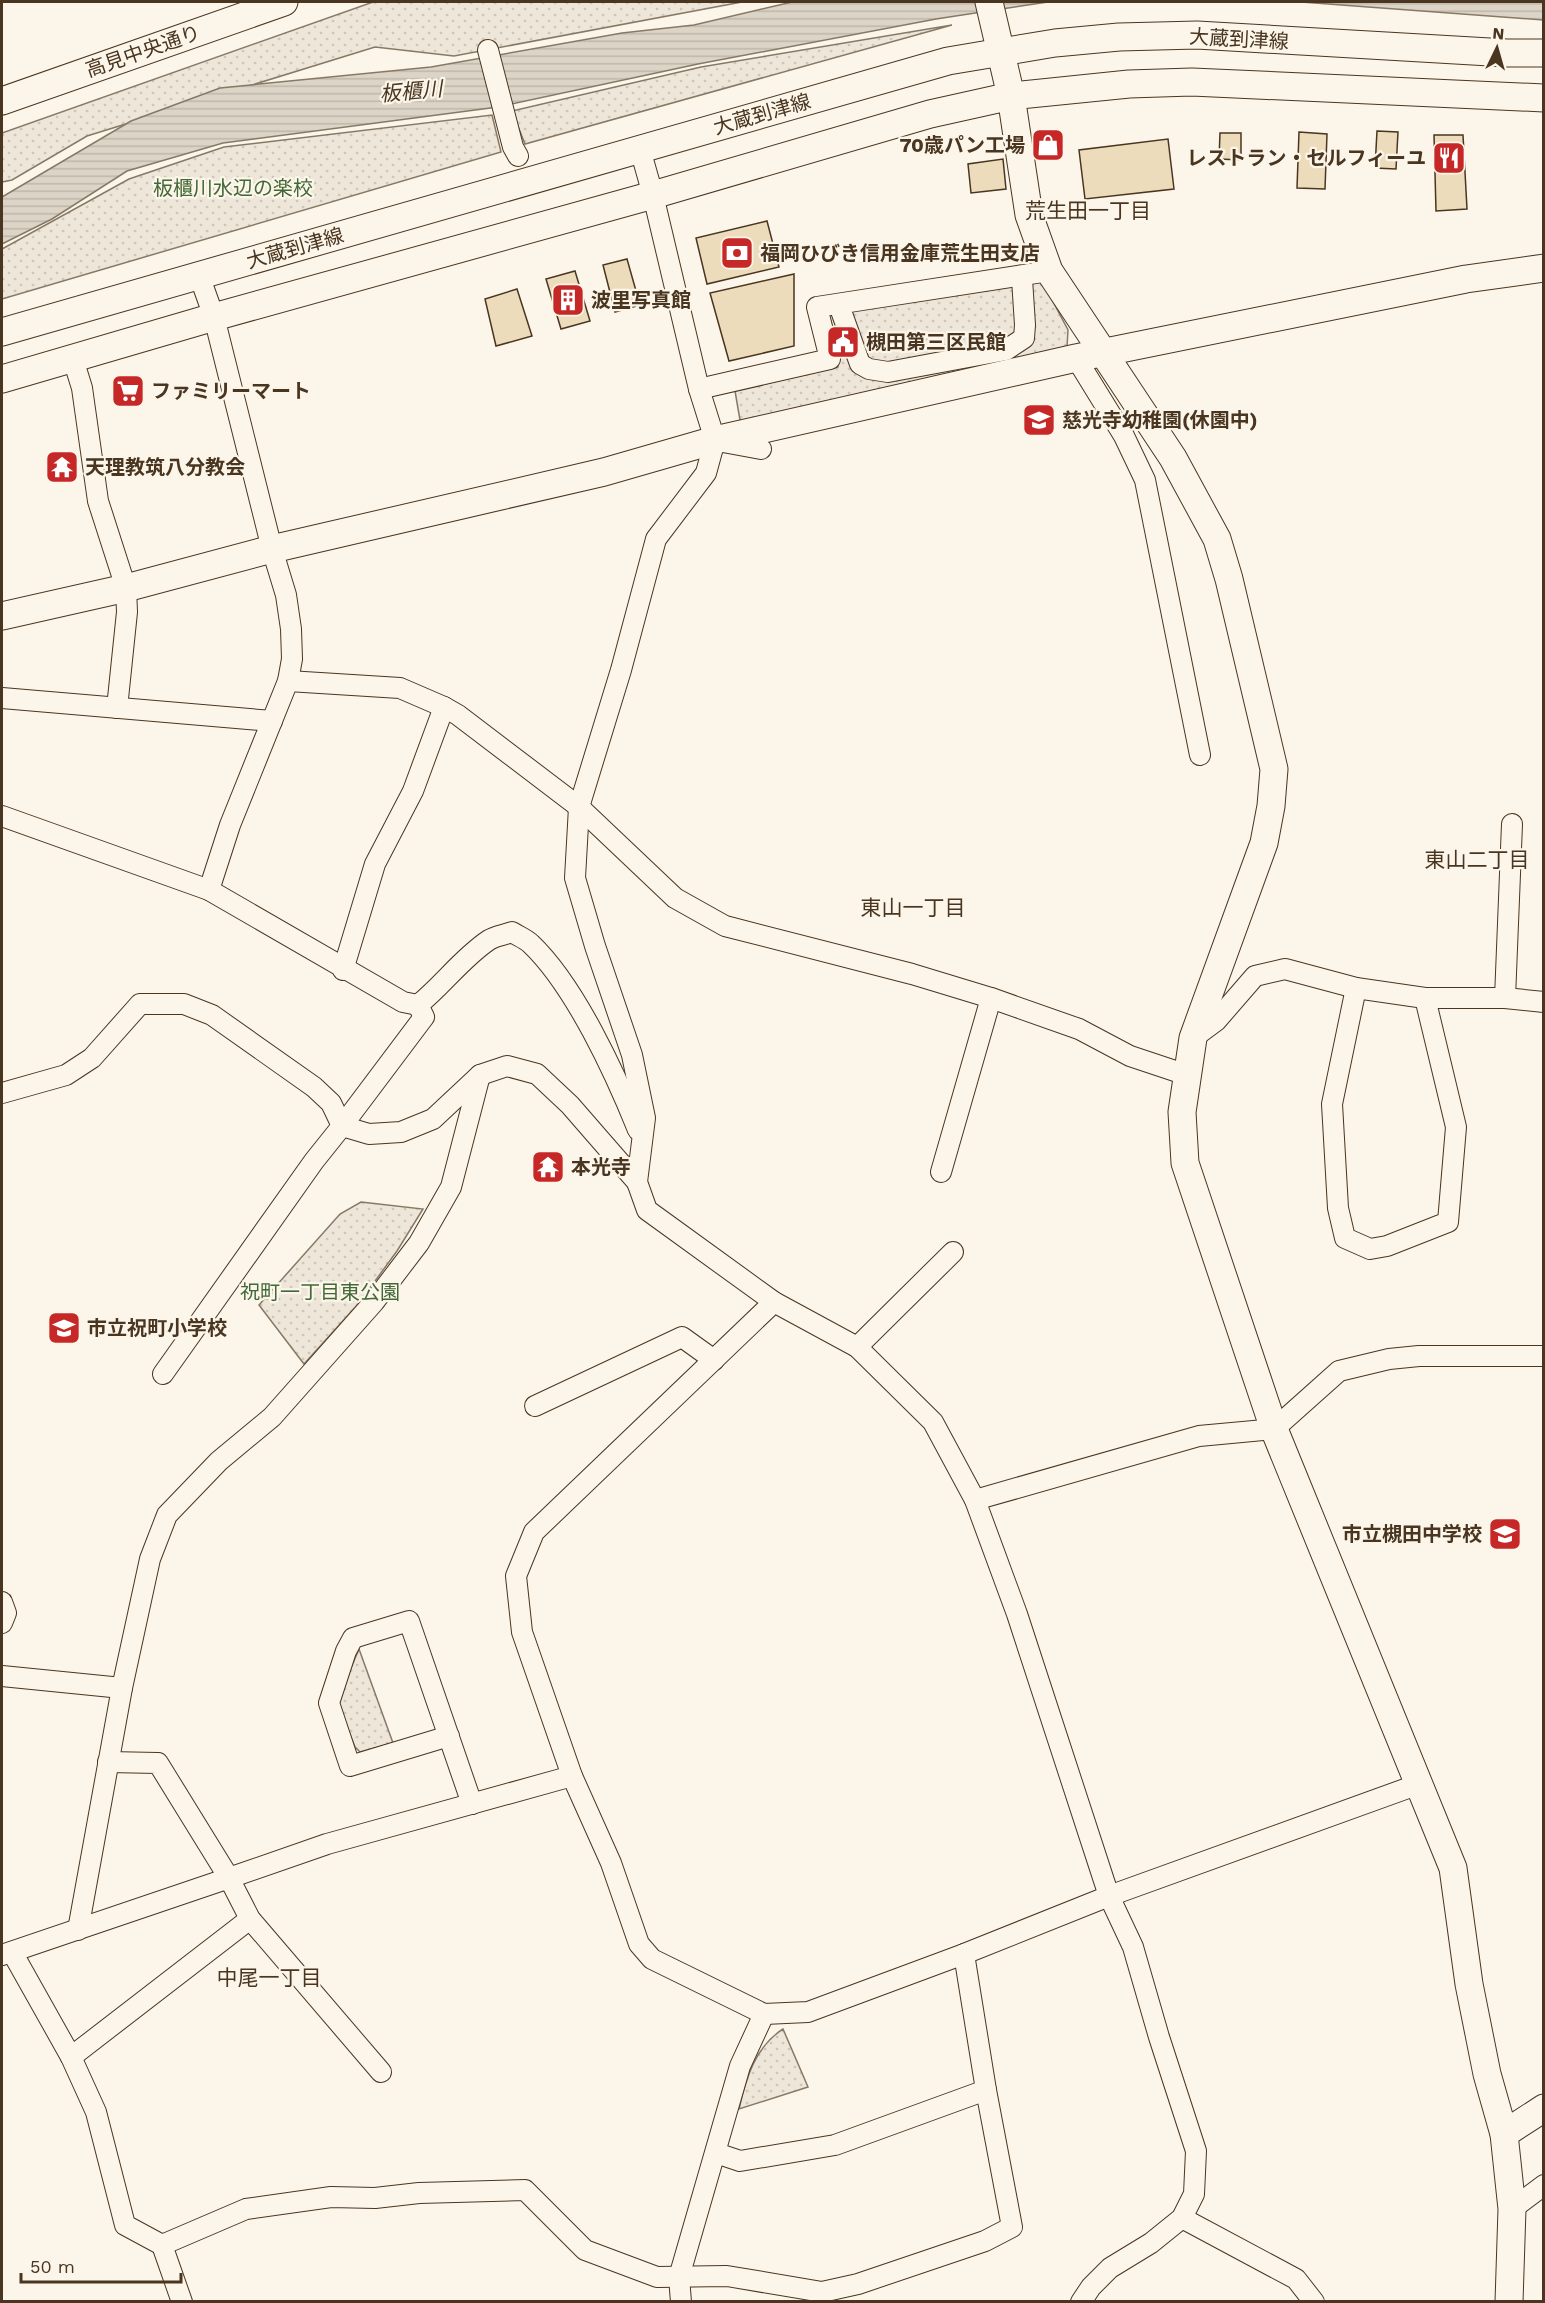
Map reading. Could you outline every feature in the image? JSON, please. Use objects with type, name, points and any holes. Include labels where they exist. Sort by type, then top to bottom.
[{"type":"street","name":"高見中央通り","points":[[2,101],[232,10],[284,2]]},
{"type":"street","points":[[990,10],[1011,96],[1029,215],[1048,271],[1173,458],[1217,538],[1229,579],[1274,769],[1271,806],[1264,843],[1193,1038],[1182,1112],[1185,1163],[1274,1429],[1453,1868],[1469,1984],[1487,2074],[1504,2133],[1512,2209],[1509,2301]]},
{"type":"street","name":"大蔵到津線","points":[[2,332],[948,61],[1055,43],[1119,37],[1197,36],[1507,53],[1544,53]]},
{"type":"street","points":[[488,50],[515,151]]},
{"type":"street","points":[[2,379],[214,317],[653,195],[930,114],[1011,96],[1129,84],[1192,82],[1544,98]]},
{"type":"street","points":[[637,1182],[645,1118],[632,1055],[595,946],[575,878],[579,807],[621,670],[656,539],[706,473],[715,440],[699,389],[640,149]]},
{"type":"street","points":[[2,616],[126,588],[272,549],[604,472],[715,440],[1076,358],[1466,279],[1544,268]]},
{"type":"street","points":[[699,389],[830,360],[817,307],[1048,271]]},
{"type":"street","points":[[199,275],[214,317],[272,549],[286,595],[291,629],[292,659],[288,681],[230,825],[209,890]]},
{"type":"street","points":[[1022,279],[1025,326],[1031,355]]},
{"type":"street","points":[[840,308],[861,364],[869,369],[888,372],[1006,350],[1024,338],[1025,326]]},
{"type":"street","points":[[1076,358],[1124,436],[1145,480],[1200,755]]},
{"type":"street","points":[[73,359],[82,388],[98,501],[126,588],[127,612],[117,708]]},
{"type":"street","points":[[715,440],[761,449]]},
{"type":"street","points":[[288,681],[400,688],[444,707],[458,715],[579,807],[675,898],[725,926],[912,974],[991,998],[1079,1029],[1130,1056],[1187,1075]]},
{"type":"street","points":[[2,698],[272,721]]},
{"type":"street","points":[[343,970],[375,864],[413,791],[444,707]]},
{"type":"street","points":[[2,816],[209,890],[343,970],[403,1002],[418,1005],[436,991],[463,962],[490,939],[512,932],[530,942],[558,974],[622,1091],[642,1139]]},
{"type":"street","points":[[1505,998],[1512,824]]},
{"type":"street","points":[[1193,1038],[1216,1021],[1255,976],[1285,969],[1356,988],[1425,998],[1505,998],[1544,1002]]},
{"type":"street","points":[[1356,988],[1332,1104],[1338,1208],[1345,1238],[1370,1248],[1388,1246],[1448,1222],[1456,1127],[1425,998]]},
{"type":"street","points":[[941,1172],[991,998]]},
{"type":"street","points":[[2,1093],[66,1076],[92,1058],[141,1004],[184,1004],[212,1015],[314,1087],[331,1103],[342,1126],[369,1134],[401,1132],[434,1119],[480,1075],[507,1066],[537,1074],[570,1105],[637,1182],[647,1210],[774,1302],[857,1347],[933,1422],[975,1500],[1017,1614],[1109,1896],[1133,1947],[1196,2151],[1194,2194],[1182,2218],[1151,2243],[1110,2268],[1091,2287],[1082,2301]]},
{"type":"street","points":[[163,1374],[314,1161],[424,1017],[418,1005]]},
{"type":"street","points":[[78,1930],[122,1688],[150,1559],[167,1515],[219,1461],[272,1417],[375,1302],[418,1243],[451,1187],[480,1075]]},
{"type":"street","points":[[857,1347],[953,1252]]},
{"type":"street","points":[[774,1302],[534,1532],[516,1576],[522,1632],[572,1776],[611,1863],[639,1944],[652,1959],[764,2014],[808,2012],[964,1954],[1109,1896],[1419,1784]]},
{"type":"street","points":[[536,1406],[682,1338],[714,1360]]},
{"type":"street","points":[[975,1500],[1199,1436],[1274,1429],[1339,1371],[1389,1359],[1419,1356],[1544,1356]]},
{"type":"street","points":[[2,1602],[6,1613],[2,1623]]},
{"type":"street","points":[[449,1736],[350,1766],[329,1704],[346,1651],[353,1638],[409,1621],[449,1736],[472,1804]]},
{"type":"street","points":[[2,1676],[122,1688]]},
{"type":"street","points":[[108,1762],[158,1763],[229,1878],[250,1919],[381,2072]]},
{"type":"street","points":[[182,2301],[162,2245],[125,2225],[96,2112],[71,2058],[7,1954],[327,1844],[572,1776]]},
{"type":"street","points":[[71,2058],[250,1919]]},
{"type":"street","points":[[162,2245],[246,2209],[331,2197],[375,2198],[419,2193],[525,2190],[585,2250],[657,2277],[727,2276],[822,2292],[858,2284],[985,2241],[1012,2227],[986,2090],[964,1954]]},
{"type":"street","points":[[681,2301],[679,2277],[740,2066],[764,2014]]},
{"type":"street","points":[[716,2153],[740,2162],[834,2145],[986,2090]]},
{"type":"street","points":[[1504,2133],[1544,2108]]},
{"type":"street","points":[[1512,2209],[1544,2185]]},
{"type":"street","points":[[1182,2218],[1296,2279],[1314,2301]]},
{"type":"green space","name":"板櫃川水辺の楽校","points":[[373,2],[742,2],[454,56],[375,47],[87,136],[12,180],[2,182],[2,133]]},
{"type":"green space","points":[[952,25],[525,144],[512,111],[701,67]]},
{"type":"green space","name":"板櫃川水辺の楽校","points":[[492,115],[501,152],[2,299],[2,249],[129,179],[224,147]]},
{"type":"green space","points":[[1040,277],[1068,330],[1067,347],[741,426],[735,391],[838,367],[823,310]]},
{"type":"green space","name":"祝町一丁目東公園","points":[[361,1202],[423,1209],[397,1251],[359,1303],[304,1364],[259,1305],[340,1214]]},
{"type":"green space","points":[[359,1649],[393,1743],[360,1752],[355,1747],[337,1701]]},
{"type":"green space","points":[[783,2029],[808,2087],[739,2109],[753,2064],[765,2045]]},
{"type":"water","name":"板櫃川","points":[[792,2],[1048,2],[936,19],[698,64],[498,107],[223,143],[127,171],[52,219],[2,244],[2,197],[131,121],[220,88],[431,67],[622,33],[694,25]]},
{"type":"water","points":[[1301,2],[1543,2],[1543,20]]},
{"type":"building","points":[[1377,131],[1398,132],[1396,169],[1375,168]]},
{"type":"building","points":[[1299,132],[1327,134],[1325,189],[1297,188]]},
{"type":"building","points":[[1220,133],[1241,133],[1241,160],[1219,159]]},
{"type":"building","points":[[1434,135],[1463,135],[1467,209],[1436,211]]},
{"type":"building","points":[[1168,139],[1174,189],[1085,199],[1079,150]]},
{"type":"building","points":[[1003,159],[1006,189],[971,193],[968,164]]},
{"type":"building","name":"福岡ひびき信用金庫荒生田支店","points":[[767,221],[779,267],[707,284],[696,238]]},
{"type":"building","points":[[627,259],[640,305],[615,312],[603,265]]},
{"type":"building","name":"波里写真館","points":[[575,271],[590,321],[561,329],[546,279]]},
{"type":"building","points":[[794,274],[794,346],[729,361],[710,293]]},
{"type":"building","points":[[517,289],[532,336],[496,346],[485,299]]},
{"type":"place","name":"70歳パン工場","points":[[1048,145]]},
{"type":"place","name":"レストラン・セルフィーユ","points":[[1449,158]]},
{"type":"place","name":"福岡ひびき信用金庫荒生田支店","points":[[737,253]]},
{"type":"place","name":"波里写真館","points":[[568,300]]},
{"type":"place","name":"槻田第三区民館","points":[[843,342]]},
{"type":"place","name":"ファミリーマート","points":[[128,391]]},
{"type":"place","name":"慈光寺幼稚園(休園中)","points":[[1039,420]]},
{"type":"place","name":"天理教筑八分教会","points":[[62,467]]},
{"type":"place","name":"本光寺","points":[[548,1167]]},
{"type":"place","name":"市立祝町小学校","points":[[64,1328]]},
{"type":"place","name":"市立槻田中学校","points":[[1505,1534]]},
{"type":"district","name":"荒生田一丁目","points":[[1088,210]]},
{"type":"district","name":"東山二丁目","points":[[1477,859]]},
{"type":"district","name":"東山一丁目","points":[[913,907]]},
{"type":"district","name":"中尾一丁目","points":[[269,1977]]}]
